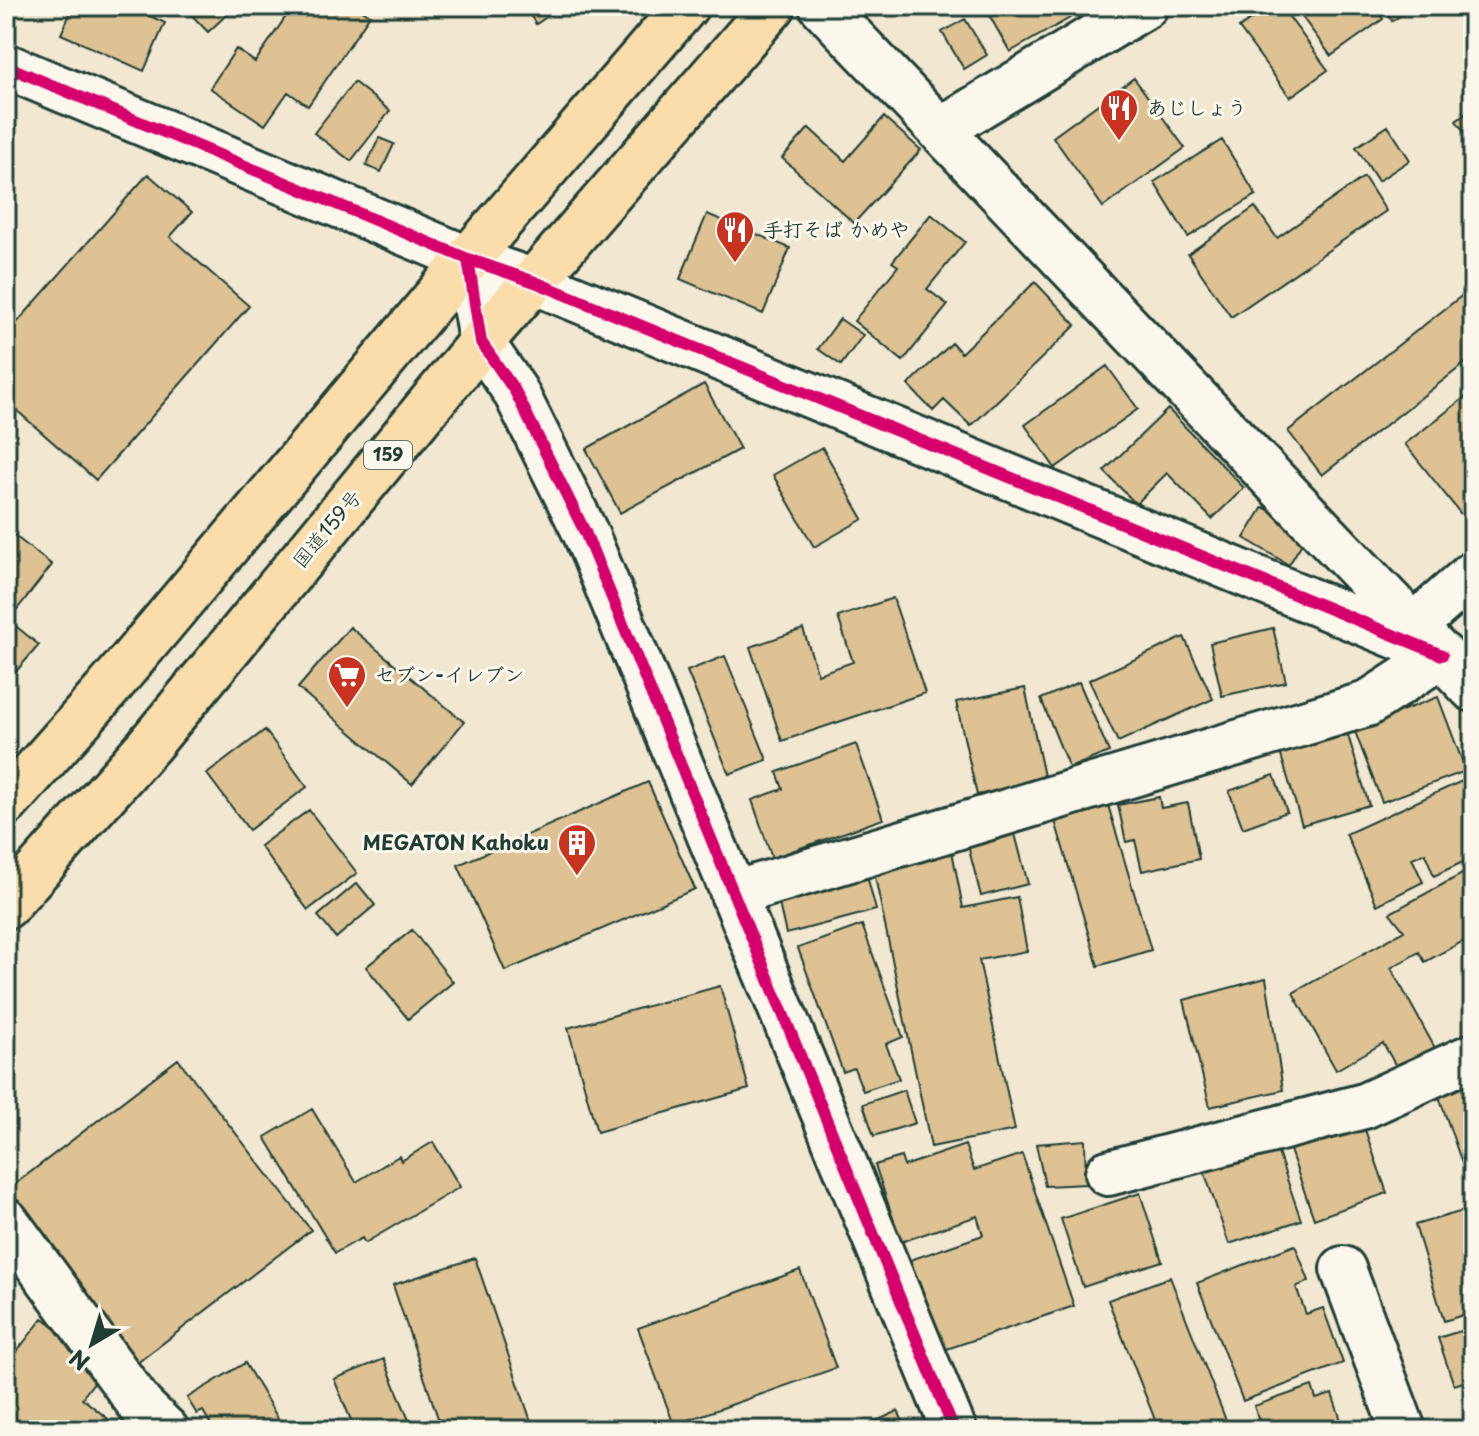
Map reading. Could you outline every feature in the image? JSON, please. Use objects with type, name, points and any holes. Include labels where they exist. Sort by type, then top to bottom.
[{"type":"highway","points":[[6,803],[115,680],[468,259],[686,6]]},
{"type":"highway","name":"国道159号","points":[[6,906],[149,745],[481,342],[773,6]]},
{"type":"street","points":[[822,6],[1473,689]]},
{"type":"street","points":[[940,130],[1145,6]]},
{"type":"street","points":[[6,66],[468,259],[535,282],[1428,641]]},
{"type":"street","points":[[468,259],[481,342],[515,391],[585,532],[954,1430]]},
{"type":"street","points":[[733,894],[1367,704],[1428,641],[1473,574]]},
{"type":"street","points":[[1108,1173],[1364,1106],[1473,1056]]},
{"type":"street","points":[[6,1221],[141,1406],[166,1430]]},
{"type":"street","points":[[1343,1269],[1403,1430]]},
{"type":"building","points":[[59,6],[129,6],[165,23],[144,71],[61,34],[71,12]]},
{"type":"building","points":[[183,6],[236,6],[208,32]]},
{"type":"building","points":[[293,6],[356,6],[370,15],[308,106],[288,92],[265,125],[210,88],[236,49],[255,62]]},
{"type":"building","points":[[524,6],[563,6],[536,24]]},
{"type":"building","points":[[984,6],[1091,6],[1010,52]]},
{"type":"building","points":[[1270,6],[1281,6],[1328,70],[1290,97],[1239,28]]},
{"type":"building","points":[[1294,6],[1373,6],[1383,19],[1331,56]]},
{"type":"building","points":[[1383,6],[1415,6],[1392,21]]},
{"type":"building","points":[[965,19],[987,55],[964,69],[942,32]]},
{"type":"building","name":"あじしょう","points":[[1134,78],[1185,148],[1103,207],[1053,137]]},
{"type":"building","points":[[354,82],[390,111],[351,161],[314,133]]},
{"type":"building","points":[[1473,108],[1473,143],[1456,121]]},
{"type":"building","points":[[884,117],[921,150],[854,223],[782,158],[809,128],[845,161]]},
{"type":"building","points":[[1388,126],[1410,160],[1378,181],[1356,147]]},
{"type":"building","points":[[379,138],[394,144],[381,172],[366,166]]},
{"type":"building","points":[[1222,140],[1256,195],[1188,237],[1154,182]]},
{"type":"building","points":[[148,174],[192,212],[170,237],[249,306],[96,480],[6,401],[6,335]]},
{"type":"building","points":[[1364,177],[1386,211],[1231,317],[1188,254],[1255,207],[1277,238]]},
{"type":"building","name":"手打そば かめや","points":[[707,214],[790,248],[763,314],[680,279]]},
{"type":"building","points":[[931,214],[965,242],[927,289],[948,305],[903,361],[854,321],[898,266],[892,262]]},
{"type":"building","points":[[1035,282],[1076,325],[971,426],[944,400],[933,411],[908,385],[952,343],[961,353]]},
{"type":"building","points":[[1473,287],[1473,357],[1322,475],[1288,431]]},
{"type":"building","points":[[840,319],[863,335],[841,365],[818,349]]},
{"type":"building","points":[[1107,366],[1138,409],[1055,468],[1025,425]]},
{"type":"building","points":[[704,384],[740,449],[620,513],[586,449]]},
{"type":"building","points":[[1473,391],[1473,519],[1468,523],[1405,444]]},
{"type":"building","points":[[1168,409],[1244,488],[1212,519],[1167,473],[1136,504],[1104,471]]},
{"type":"building","points":[[822,447],[863,519],[814,547],[773,475]]},
{"type":"building","points":[[1263,507],[1308,533],[1289,565],[1244,538]]},
{"type":"building","points":[[6,529],[52,565],[7,622],[6,621]]},
{"type":"building","points":[[893,598],[925,693],[782,741],[750,647],[803,629],[818,674],[853,662],[838,617]]},
{"type":"building","points":[[12,623],[39,645],[6,683],[6,630]]},
{"type":"building","points":[[350,627],[464,722],[412,784],[298,688]]},
{"type":"building","points":[[1273,628],[1286,682],[1222,696],[1210,643]]},
{"type":"building","points":[[1184,637],[1213,699],[1118,742],[1089,680]]},
{"type":"building","points":[[725,656],[767,760],[729,774],[687,671]]},
{"type":"building","points":[[1079,682],[1109,752],[1069,768],[1041,699]]},
{"type":"building","points":[[1025,688],[1045,781],[977,795],[956,702]]},
{"type":"building","points":[[1438,697],[1466,771],[1382,802],[1354,729]]},
{"type":"building","points":[[265,730],[307,787],[249,830],[207,774]]},
{"type":"building","points":[[1347,732],[1369,805],[1302,825],[1280,752]]},
{"type":"building","points":[[856,744],[883,819],[772,858],[752,800],[783,789],[777,772]]},
{"type":"building","points":[[1274,775],[1287,812],[1243,828],[1229,791]]},
{"type":"building","points":[[1473,776],[1473,857],[1434,876],[1425,853],[1412,858],[1423,882],[1377,905],[1346,834]]},
{"type":"building","name":"MEGATON Kahoku","points":[[648,782],[695,889],[505,971],[458,865]]},
{"type":"building","points":[[1159,797],[1161,808],[1188,803],[1199,859],[1142,871],[1135,840],[1126,842],[1118,805]]},
{"type":"building","points":[[1108,805],[1151,950],[1098,966],[1055,821]]},
{"type":"building","points":[[309,810],[357,873],[308,910],[260,846]]},
{"type":"building","points":[[1014,830],[1028,884],[981,896],[967,842]]},
{"type":"building","points":[[952,851],[963,908],[1017,897],[1027,951],[979,960],[1015,1130],[931,1147],[873,867]]},
{"type":"building","points":[[1473,868],[1473,936],[1425,962],[1419,952],[1391,968],[1435,1048],[1397,1068],[1383,1043],[1336,1070],[1293,993],[1404,931],[1390,913]]},
{"type":"building","points":[[866,872],[876,910],[786,934],[777,895]]},
{"type":"building","points":[[357,883],[375,905],[336,938],[318,916]]},
{"type":"building","points":[[862,925],[903,1037],[886,1044],[899,1079],[863,1091],[854,1068],[843,1072],[798,948]]},
{"type":"building","points":[[412,930],[453,982],[408,1019],[366,967]]},
{"type":"building","points":[[1266,978],[1283,1090],[1210,1107],[1184,1000]]},
{"type":"building","points":[[720,986],[749,1089],[597,1132],[568,1028]]},
{"type":"building","points":[[178,1059],[311,1230],[137,1363],[6,1191]]},
{"type":"building","points":[[1473,1066],[1473,1172],[1466,1175],[1433,1079]]},
{"type":"building","points":[[904,1090],[915,1123],[874,1136],[863,1104]]},
{"type":"building","points":[[312,1109],[356,1182],[399,1156],[401,1161],[433,1142],[460,1187],[365,1243],[362,1238],[335,1253],[265,1137]]},
{"type":"building","points":[[1363,1124],[1387,1193],[1314,1219],[1290,1150]]},
{"type":"building","points":[[1085,1140],[1086,1184],[1045,1186],[1036,1144]]},
{"type":"building","points":[[965,1145],[974,1170],[1022,1154],[1074,1306],[941,1351],[910,1260],[983,1235],[977,1216],[901,1242],[875,1165],[901,1157],[904,1166]]},
{"type":"building","points":[[1276,1147],[1301,1220],[1229,1244],[1204,1171]]},
{"type":"building","points":[[1140,1193],[1162,1261],[1083,1287],[1061,1219]]},
{"type":"building","points":[[1473,1208],[1473,1312],[1444,1321],[1415,1225]]},
{"type":"building","points":[[1295,1245],[1309,1281],[1296,1287],[1306,1314],[1323,1308],[1343,1363],[1243,1401],[1197,1283]]},
{"type":"building","points":[[475,1258],[534,1430],[442,1430],[393,1285]]},
{"type":"building","points":[[800,1270],[836,1368],[674,1425],[638,1328]]},
{"type":"building","points":[[1170,1277],[1227,1423],[1209,1430],[1159,1430],[1108,1300]]},
{"type":"building","points":[[43,1318],[57,1328],[98,1377],[82,1398],[122,1430],[6,1430],[6,1365]]},
{"type":"building","points":[[1473,1327],[1473,1379],[1454,1385],[1438,1338]]},
{"type":"building","points":[[384,1359],[413,1430],[355,1430],[334,1379]]},
{"type":"building","points":[[245,1363],[285,1430],[214,1430],[203,1411],[197,1414],[187,1398]]},
{"type":"building","points":[[1312,1386],[1316,1399],[1332,1394],[1343,1426],[1330,1430],[1262,1430],[1254,1406]]},
{"type":"building","points":[[898,1411],[907,1430],[857,1430]]},
{"type":"cycle path","points":[[6,66],[468,259],[535,282],[1442,655]]},
{"type":"cycle path","points":[[468,259],[481,342],[515,391],[585,532],[954,1430]]},
{"type":"place","name":"あじしょう","points":[[1119,142]]},
{"type":"place","name":"手打そば かめや","points":[[735,264]]},
{"type":"place","name":"セブン-イレブン","points":[[347,709]]},
{"type":"place","name":"MEGATON Kahoku","points":[[577,877]]}]
